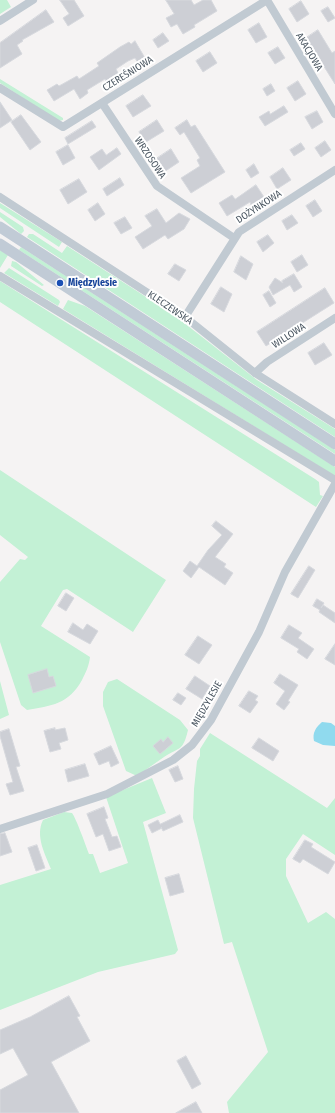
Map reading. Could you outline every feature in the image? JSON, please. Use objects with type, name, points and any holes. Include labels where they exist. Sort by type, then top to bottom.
[{"type":"main road","points":[[0,227],[335,444]]},
{"type":"main road","points":[[0,244],[335,460]]},
{"type":"street","points":[[0,21],[33,0]]},
{"type":"street","name":"CZEREŚNIOWA","points":[[0,88],[63,127],[267,0]]},
{"type":"street","name":"AKACJOWA","points":[[267,0],[335,114]]},
{"type":"street","name":"WRZOSOWA","points":[[102,102],[157,186],[234,238]]},
{"type":"street","name":"DOŻYNKOWA","points":[[185,317],[234,238],[245,227],[335,170]]},
{"type":"street","name":"KLECZEWSKA","points":[[0,197],[185,317],[255,373],[335,424]]},
{"type":"street","points":[[0,276],[335,480]]},
{"type":"street","name":"WILLOWA","points":[[255,373],[267,362],[335,318]]},
{"type":"street","name":"MIĘDZYLESIE","points":[[0,829],[107,794],[173,760],[192,745],[211,720],[259,632],[285,572],[335,484]]},
{"type":"green space","points":[[0,0],[7,0],[11,7],[0,14]]},
{"type":"green space","points":[[0,79],[63,118],[63,120],[59,121],[0,83]]},
{"type":"green space","points":[[0,203],[62,242],[59,247],[0,208]]},
{"type":"green space","points":[[0,212],[23,227],[24,231],[21,234],[0,217]]},
{"type":"green space","points":[[29,234],[33,234],[62,253],[67,246],[174,315],[257,380],[335,429],[335,437],[27,237]]},
{"type":"green space","points":[[21,247],[335,450],[335,454],[19,250]]},
{"type":"green space","points":[[0,250],[8,255],[0,268]]},
{"type":"green space","points":[[12,261],[16,262],[44,285],[42,286],[11,266]]},
{"type":"green space","points":[[9,268],[59,300],[60,302],[58,306],[4,273]]},
{"type":"green space","points":[[0,281],[315,479],[319,482],[320,495],[323,496],[316,507],[0,302]]},
{"type":"green space","points":[[68,300],[85,306],[335,467],[335,476],[63,309]]},
{"type":"green space","points":[[0,470],[166,580],[133,632],[67,589],[63,590],[41,626],[90,657],[88,666],[77,688],[65,699],[52,705],[27,710],[21,705],[0,642],[0,582],[20,559],[25,560],[28,557],[0,535]]},
{"type":"green space","points":[[117,679],[180,720],[188,730],[184,742],[180,748],[137,776],[126,771],[103,706],[103,692],[108,682]]},
{"type":"green space","points":[[0,681],[9,715],[0,719]]},
{"type":"green space","points":[[210,733],[327,808],[335,798],[335,855],[303,834],[286,859],[286,876],[308,923],[326,912],[335,919],[335,1113],[229,1113],[227,1102],[268,1052],[232,942],[224,944],[193,818],[197,761],[200,756],[200,749]]},
{"type":"green space","points":[[152,778],[166,813],[143,822],[178,950],[175,954],[98,972],[0,1010],[0,885],[51,869],[40,839],[41,826],[43,820],[64,812],[72,813],[74,816],[89,854],[93,854],[100,873],[128,863],[106,797]]},
{"type":"water","points":[[322,722],[331,723],[335,726],[335,746],[323,745],[314,741],[315,730]]},
{"type":"building","points":[[60,0],[74,0],[84,16],[68,26],[63,18],[69,14]]},
{"type":"building","points":[[166,0],[191,0],[194,5],[203,0],[211,0],[217,11],[194,25],[195,27],[183,34],[177,24],[171,27],[166,18],[174,14]]},
{"type":"building","points":[[301,1],[309,14],[297,22],[289,9]]},
{"type":"building","points":[[328,7],[335,18],[328,22],[321,11]]},
{"type":"building","points":[[46,10],[54,22],[22,40],[23,41],[17,45],[22,54],[0,68],[0,43]]},
{"type":"building","points":[[259,23],[267,37],[256,43],[248,30]]},
{"type":"building","points":[[318,30],[332,53],[335,51],[335,84],[306,38]]},
{"type":"building","points":[[163,33],[169,41],[158,48],[153,40]]},
{"type":"building","points":[[135,41],[145,58],[138,63],[135,58],[128,61],[116,69],[118,73],[106,81],[105,79],[87,90],[88,93],[80,99],[74,89],[54,101],[47,90],[57,84],[59,86],[77,76],[79,79],[99,66],[97,63],[120,47],[129,42],[131,44]]},
{"type":"building","points":[[278,47],[285,58],[275,64],[268,53]]},
{"type":"building","points":[[210,52],[217,63],[203,72],[196,61]]},
{"type":"building","points":[[298,81],[306,94],[295,101],[287,88]]},
{"type":"building","points":[[271,84],[275,91],[267,96],[263,89]]},
{"type":"building","points":[[143,95],[151,106],[133,117],[126,106]]},
{"type":"building","points":[[0,102],[12,120],[0,128]]},
{"type":"building","points":[[284,106],[288,112],[265,126],[259,117],[269,111],[270,114]]},
{"type":"building","points":[[317,111],[323,122],[312,129],[305,117]]},
{"type":"building","points":[[21,115],[41,142],[30,150],[11,122]]},
{"type":"building","points":[[157,120],[164,131],[146,142],[139,132]]},
{"type":"building","points":[[187,120],[191,127],[195,125],[225,172],[191,193],[181,178],[200,166],[197,160],[200,158],[184,132],[180,135],[175,128]]},
{"type":"building","points":[[92,121],[96,127],[68,144],[65,138]]},
{"type":"building","points":[[325,141],[331,150],[321,157],[315,148]]},
{"type":"building","points":[[301,143],[305,149],[294,156],[290,150]]},
{"type":"building","points":[[68,145],[75,158],[63,165],[56,152]]},
{"type":"building","points":[[117,148],[121,154],[99,170],[90,157],[102,149],[106,155]]},
{"type":"building","points":[[171,149],[179,162],[164,172],[156,159]]},
{"type":"building","points":[[254,164],[259,173],[251,178],[246,170]]},
{"type":"building","points":[[283,168],[291,180],[277,189],[270,177]]},
{"type":"building","points":[[120,178],[124,185],[107,196],[103,189]]},
{"type":"building","points":[[79,179],[87,192],[68,204],[60,190]]},
{"type":"building","points":[[256,185],[264,197],[251,205],[250,202],[227,216],[219,203],[232,195],[235,199]]},
{"type":"building","points":[[315,200],[322,211],[313,217],[306,206]]},
{"type":"building","points":[[98,203],[105,214],[95,221],[88,210]]},
{"type":"building","points":[[157,209],[166,223],[179,213],[190,219],[184,229],[168,239],[165,235],[143,249],[135,237],[152,226],[145,216]]},
{"type":"building","points":[[292,215],[298,223],[287,230],[282,221]]},
{"type":"building","points":[[125,217],[132,228],[121,234],[114,223]]},
{"type":"building","points":[[268,235],[274,243],[263,252],[257,242]]},
{"type":"building","points":[[302,255],[308,265],[297,272],[291,262]]},
{"type":"building","points":[[241,256],[253,264],[246,280],[234,272]]},
{"type":"building","points":[[175,264],[186,270],[179,281],[168,274]]},
{"type":"building","points":[[294,274],[302,287],[294,292],[290,285],[273,295],[269,287],[275,278],[283,283],[282,281]]},
{"type":"building","points":[[221,287],[232,294],[224,312],[211,304]]},
{"type":"building","points":[[325,288],[334,303],[266,346],[257,332]]},
{"type":"building","points":[[269,291],[276,303],[270,307],[263,295]]},
{"type":"building","points":[[324,343],[332,355],[315,365],[308,353]]},
{"type":"building","points":[[216,521],[233,534],[215,557],[226,564],[224,567],[233,573],[225,585],[199,567],[191,578],[183,571],[190,561],[197,566],[208,550],[222,535],[212,526]]},
{"type":"building","points":[[309,566],[315,570],[298,598],[291,594]]},
{"type":"building","points":[[66,593],[74,598],[66,611],[58,606]]},
{"type":"building","points":[[317,599],[324,603],[321,608],[323,605],[335,613],[335,623],[313,606]]},
{"type":"building","points":[[73,623],[83,630],[87,624],[98,631],[90,644],[68,632]]},
{"type":"building","points":[[289,625],[302,633],[298,638],[314,649],[307,659],[297,652],[299,649],[281,638]]},
{"type":"building","points":[[198,636],[212,645],[199,664],[185,655]]},
{"type":"building","points":[[335,644],[335,665],[325,659]]},
{"type":"building","points":[[47,669],[49,677],[53,676],[56,686],[33,693],[28,675]]},
{"type":"building","points":[[280,674],[298,685],[288,701],[290,702],[284,710],[276,704],[285,691],[274,683]]},
{"type":"building","points":[[195,676],[210,686],[202,699],[186,689]]},
{"type":"building","points":[[249,691],[258,696],[255,700],[258,702],[250,713],[239,706]]},
{"type":"building","points":[[178,693],[186,698],[181,705],[173,700]]},
{"type":"building","points":[[55,728],[55,730],[65,728],[68,740],[59,743],[61,749],[50,752],[44,731]]},
{"type":"building","points":[[9,729],[20,766],[16,767],[24,791],[10,795],[6,784],[13,782],[0,736],[0,732]]},
{"type":"building","points":[[168,737],[173,743],[160,754],[153,746],[161,739],[163,742]]},
{"type":"building","points":[[259,738],[279,751],[273,761],[252,748]]},
{"type":"building","points":[[111,746],[119,763],[111,767],[109,761],[99,765],[94,754]]},
{"type":"building","points":[[85,764],[89,776],[68,782],[65,770]]},
{"type":"building","points":[[178,766],[183,779],[175,782],[169,770]]},
{"type":"building","points":[[104,807],[108,818],[105,819],[112,837],[117,836],[121,847],[109,851],[103,834],[96,837],[87,814]]},
{"type":"building","points":[[180,815],[183,822],[163,831],[162,828],[152,833],[148,825],[158,820],[160,824]]},
{"type":"building","points":[[5,833],[12,852],[0,856],[0,834]]},
{"type":"building","points":[[305,840],[313,844],[311,847],[335,862],[328,874],[303,859],[300,863],[293,859]]},
{"type":"building","points":[[37,845],[45,868],[36,871],[28,848]]},
{"type":"building","points":[[179,874],[184,892],[170,896],[165,878]]},
{"type":"building","points":[[69,996],[80,1016],[77,1017],[90,1041],[51,1062],[79,1113],[0,1113],[0,1090],[28,1075],[13,1048],[0,1054],[0,1030],[30,1017]]},
{"type":"building","points":[[186,1056],[201,1084],[192,1089],[177,1061]]},
{"type":"building","points":[[196,1102],[202,1113],[176,1113]]},
{"type":"place","name":"Międzylesie","points":[[60,283]]}]
